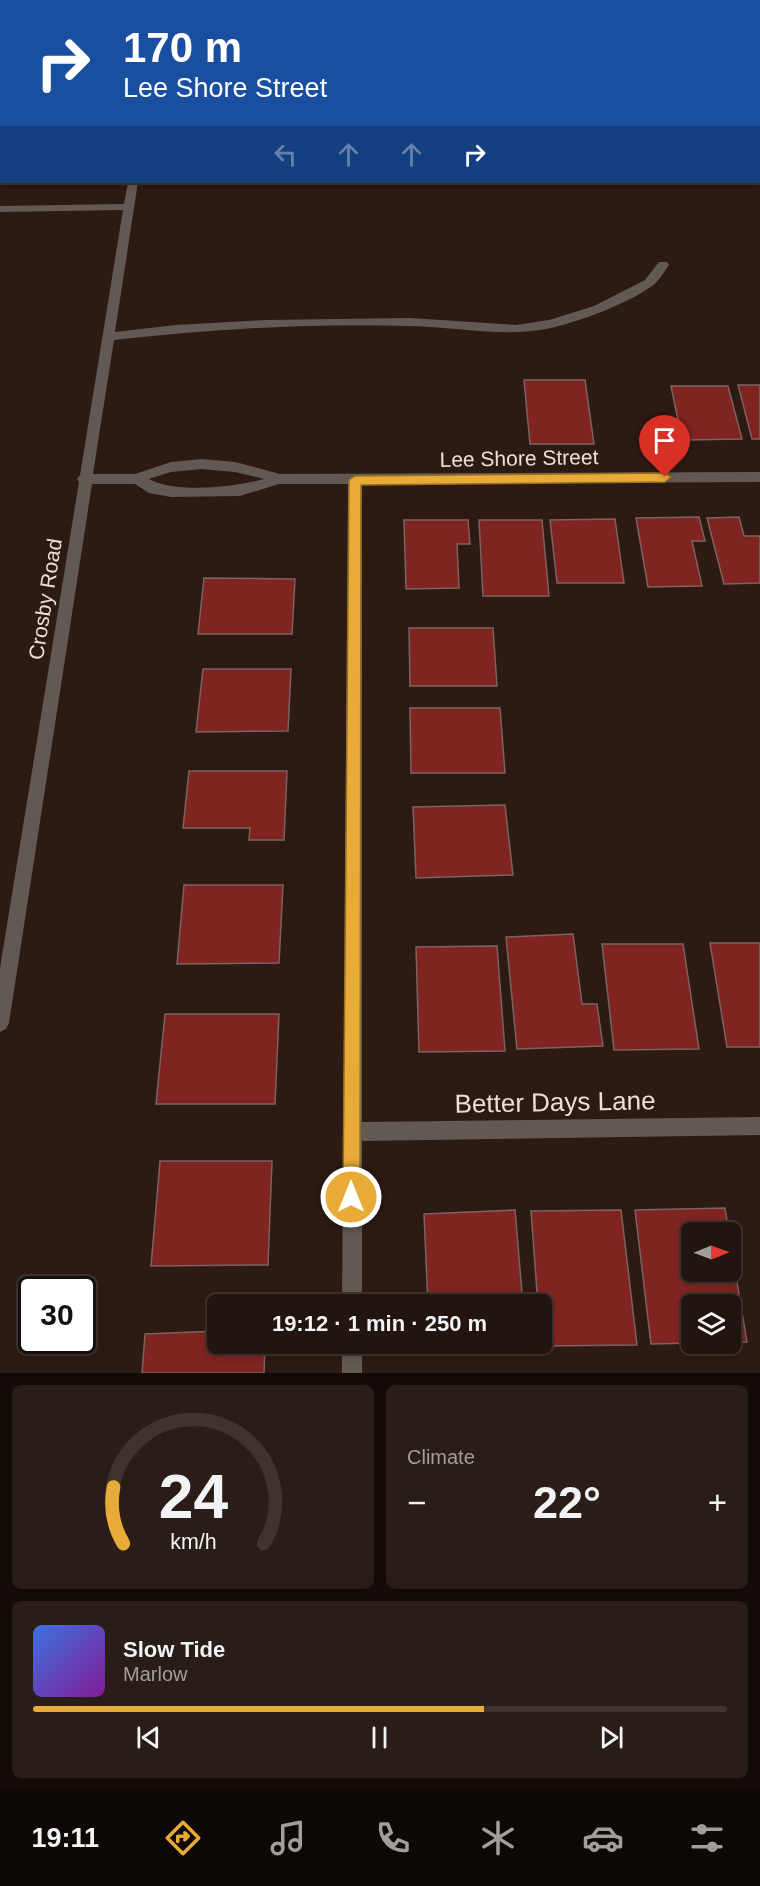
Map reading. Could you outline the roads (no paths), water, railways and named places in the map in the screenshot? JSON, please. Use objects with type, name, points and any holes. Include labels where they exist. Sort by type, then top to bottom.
[{"type":"street","name":"Crosby Road","points":[[0,1023],[84,479],[133,183]]},
{"type":"street","points":[[0,209],[128,207]]},
{"type":"street","points":[[108,337],[176,329],[277,324],[410,322],[516,329],[550,324],[598,309],[649,283],[663,265]]},
{"type":"street","points":[[84,479],[137,479],[155,470],[183,465],[262,471],[279,479]]},
{"type":"street","points":[[228,491],[231,468]]},
{"type":"street","name":"Lee Shore Street","points":[[279,479],[760,477]]},
{"type":"street","points":[[137,479],[154,489],[171,492],[228,491],[252,488],[279,479]]},
{"type":"street","points":[[352,1294],[355,480]]},
{"type":"street","name":"Better Days Lane","points":[[351,1132],[760,1126]]},
{"type":"street","points":[[352,1354],[352,1373]]}]
